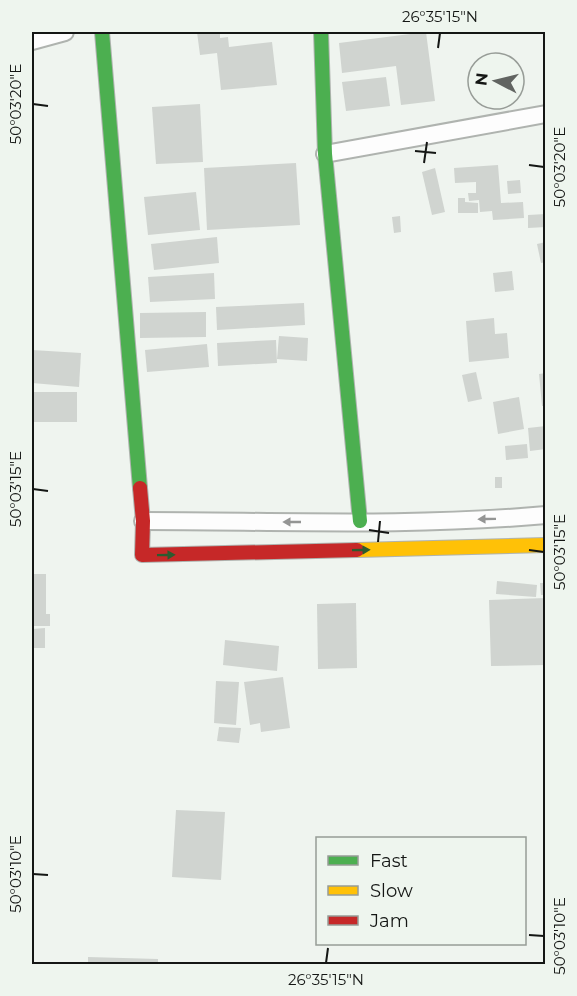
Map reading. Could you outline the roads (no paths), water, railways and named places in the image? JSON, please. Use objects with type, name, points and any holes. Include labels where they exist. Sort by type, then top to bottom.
[{"type":"street","points":[[32,40],[65,32]]},
{"type":"street","points":[[102,32],[143,521],[142,555],[546,545]]},
{"type":"street","points":[[321,32],[326,154],[360,521]]},
{"type":"street","points":[[326,154],[546,114]]},
{"type":"street","points":[[143,521],[501,519],[546,515]]}]
